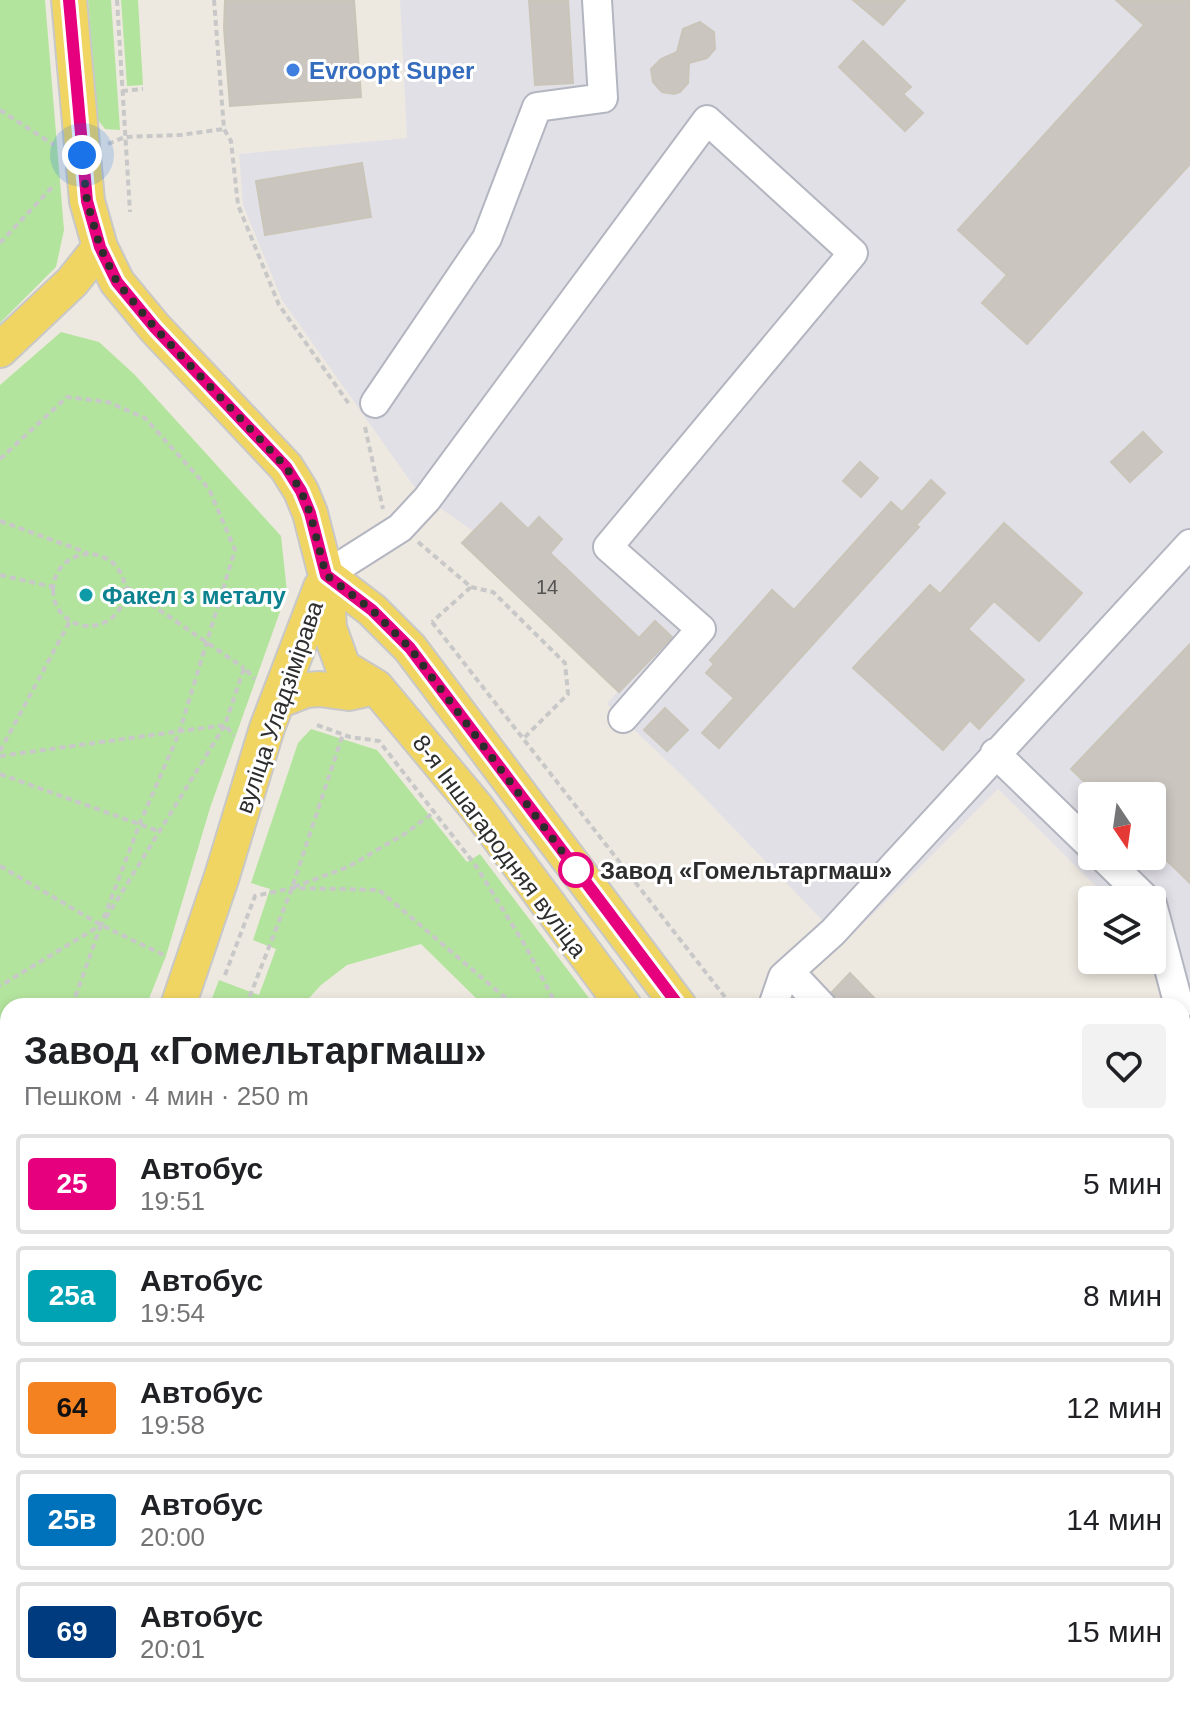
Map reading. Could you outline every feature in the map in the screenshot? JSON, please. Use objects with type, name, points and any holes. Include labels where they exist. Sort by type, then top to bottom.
[{"type":"main road","name":"вуліца Уладзімірава","points":[[69,0],[87,201],[100,247],[117,282],[155,328],[286,467],[310,513],[326,575],[268,691],[267,728],[181,998]]},
{"type":"main road","points":[[0,350],[72,282],[100,247]]},
{"type":"main road","name":"8-я Іншагародняя вуліца","points":[[326,575],[329,628],[343,667],[376,687],[477,808],[618,998]]},
{"type":"main road","name":"8-я Іншагародняя вуліца","points":[[326,575],[372,610],[410,648],[673,998]]},
{"type":"main road","points":[[268,691],[320,689],[349,693],[376,687]]},
{"type":"lane","points":[[366,414],[487,238],[537,107],[603,98],[597,0]]},
{"type":"lane","points":[[326,575],[400,528],[427,499],[707,120],[853,253],[608,547],[701,629],[623,718]]},
{"type":"lane","points":[[776,998],[783,977],[833,932],[1190,544]]},
{"type":"lane","points":[[995,753],[1078,833]]},
{"type":"lane","points":[[1116,870],[1133,886]]},
{"type":"lane","points":[[1166,956],[1177,998]]},
{"type":"lane","points":[[790,972],[814,998]]},
{"type":"path","points":[[117,0],[130,212]]},
{"type":"path","points":[[214,0],[224,129],[231,141],[238,205],[279,305],[366,414],[384,513],[471,587],[493,592],[565,663],[568,694],[523,738]]},
{"type":"path","points":[[122,91],[143,89]]},
{"type":"path","points":[[0,110],[62,150]]},
{"type":"path","points":[[125,137],[180,135],[224,129]]},
{"type":"path","points":[[0,243],[53,187],[59,175]]},
{"type":"path","points":[[0,459],[67,397],[108,402],[145,418],[209,489],[235,550],[179,733],[140,823],[75,998]]},
{"type":"path","points":[[0,521],[110,559],[118,567],[126,587],[208,641],[268,691]]},
{"type":"path","points":[[89,553],[78,555],[60,567],[53,587],[58,608],[70,621],[84,626],[106,622],[121,608],[126,587]]},
{"type":"path","points":[[0,575],[53,587]]},
{"type":"path","points":[[423,632],[471,587]]},
{"type":"path","points":[[0,754],[70,621]]},
{"type":"path","points":[[432,622],[726,998]]},
{"type":"path","points":[[0,986],[101,925],[225,725],[244,668]]},
{"type":"path","points":[[0,754],[225,725]]},
{"type":"path","points":[[225,725],[236,737]]},
{"type":"path","points":[[317,725],[379,741],[476,866],[526,947],[553,998]]},
{"type":"path","points":[[249,998],[292,888],[343,734]]},
{"type":"path","points":[[0,774],[161,832]]},
{"type":"path","points":[[225,975],[255,896],[292,888],[348,867],[406,833],[433,813]]},
{"type":"path","points":[[0,866],[101,925],[166,956]]},
{"type":"path","points":[[292,888],[379,890],[506,998]]},
{"type":"shaded area","points":[[400,0],[1190,0],[1190,998],[1162,998],[1155,974],[1166,974],[1166,886],[1096,886],[1080,870],[1166,870],[1166,782],[1078,782],[1078,868],[998,789],[844,943],[692,785],[607,704],[618,691],[462,543],[473,531],[427,499],[413,485],[282,300],[243,205],[239,154],[407,138]]},
{"type":"green space","points":[[0,0],[45,0],[64,230],[56,267],[0,323]]},
{"type":"green space","points":[[88,0],[111,0],[120,130],[105,129],[98,120]]},
{"type":"green space","points":[[121,0],[138,0],[143,85],[127,86]]},
{"type":"green space","points":[[61,332],[99,342],[134,374],[281,536],[287,592],[210,808],[166,956],[149,998],[0,998],[0,385]]},
{"type":"green space","points":[[311,729],[377,750],[467,862],[480,854],[589,998],[476,998],[421,944],[347,965],[309,998],[212,998],[219,980],[259,995],[276,949],[253,940],[270,889],[251,883],[298,743]]},
{"type":"building","name":"Evroopt Super","points":[[225,0],[354,0],[361,97],[230,106]]},
{"type":"building","points":[[529,0],[568,0],[573,83],[535,85]]},
{"type":"building","points":[[853,0],[905,0],[883,25]]},
{"type":"building","points":[[1116,0],[1190,0],[1190,164],[1027,344],[982,303],[1007,275],[958,230],[1144,25]]},
{"type":"building","points":[[700,22],[714,32],[715,49],[707,58],[689,63],[688,83],[680,92],[662,92],[653,82],[651,69],[661,59],[677,52],[683,29]]},
{"type":"building","points":[[863,41],[911,87],[903,94],[923,113],[905,131],[839,67]]},
{"type":"building","points":[[362,163],[371,217],[265,235],[256,181]]},
{"type":"building","points":[[1143,432],[1162,452],[1130,482],[1111,462]]},
{"type":"building","points":[[860,462],[878,478],[861,497],[843,481]]},
{"type":"building","points":[[931,480],[945,493],[916,525],[919,527],[719,748],[702,733],[734,698],[706,673],[714,664],[710,660],[772,590],[794,610],[891,502],[902,512]]},
{"type":"building","points":[[501,503],[528,529],[539,517],[562,539],[550,553],[639,638],[655,621],[672,637],[619,692],[462,543]]},
{"type":"building","points":[[1004,523],[1082,593],[1039,641],[994,601],[968,629],[1024,680],[979,729],[970,720],[943,750],[853,668],[930,585],[940,594]]},
{"type":"building","points":[[1190,644],[1190,883],[1166,860],[1166,782],[1084,782],[1071,769]]},
{"type":"building","points":[[665,708],[688,730],[667,751],[644,730]]},
{"type":"building","points":[[850,973],[874,998],[835,998],[832,992]]},
{"type":"bus line","name":"25","points":[[69,0],[87,201],[100,247],[117,282],[155,328],[286,467],[310,513],[326,575],[372,610],[410,648],[673,998]]},
{"type":"place","name":"Evroopt Super","points":[[293,70]]},
{"type":"place","name":"Факел з металу","points":[[86,595]]},
{"type":"place","name":"Завод «Гомельтаргмаш»","points":[[576,870]]},
{"type":"route","points":[[82,155],[87,201],[100,247],[117,282],[155,328],[286,467],[310,513],[326,575],[372,610],[410,648],[576,870]]}]
